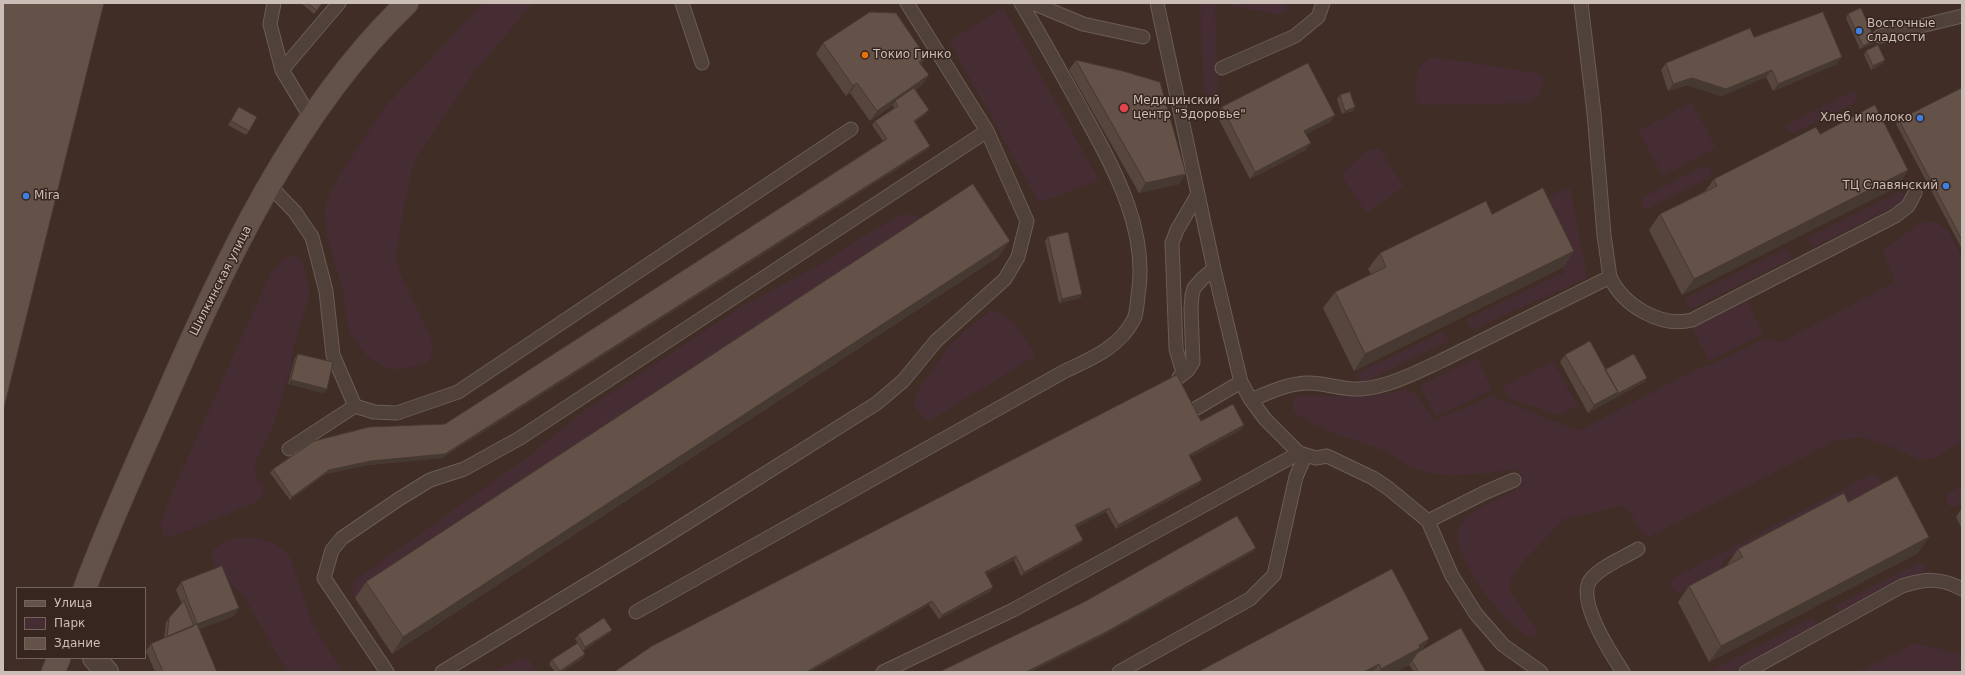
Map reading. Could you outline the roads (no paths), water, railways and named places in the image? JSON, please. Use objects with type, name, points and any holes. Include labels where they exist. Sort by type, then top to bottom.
[{"type":"main road","name":"Шилкинская улица","points":[[85,587],[99,550],[195,332],[229,260],[270,186],[311,118],[351,65],[407,3]]},
{"type":"main road","points":[[53,672],[59,659]]},
{"type":"street","points":[[95,659],[107,672]]},
{"type":"lane","points":[[274,3],[270,24],[282,70],[311,118]]},
{"type":"lane","points":[[282,70],[340,3]]},
{"type":"lane","points":[[682,3],[702,63]]},
{"type":"lane","points":[[442,672],[662,538],[862,413],[903,382],[936,341],[1004,279],[1018,257],[1027,221],[987,131],[907,3]]},
{"type":"lane","points":[[636,612],[1065,371],[1097,356],[1120,340],[1135,319],[1140,284],[1140,258],[1123,190],[1050,52],[1021,3]]},
{"type":"lane","points":[[1033,3],[1083,24],[1143,37]]},
{"type":"lane","points":[[1157,3],[1214,269],[1241,382],[1251,400],[1265,418],[1302,454],[1316,458],[1327,456],[1372,478],[1388,488],[1428,521],[1452,576],[1476,614],[1503,645],[1537,671]]},
{"type":"lane","points":[[1222,68],[1295,36],[1318,17],[1323,3]]},
{"type":"lane","points":[[1580,3],[1594,113],[1604,235],[1610,277],[1615,287],[1636,307],[1665,320],[1685,322],[1692,320],[1895,216],[1908,206],[1914,193]]},
{"type":"lane","points":[[1880,36],[1962,16]]},
{"type":"lane","points":[[270,186],[295,212],[312,237],[326,291],[333,355],[355,406],[374,412],[398,413],[458,392],[851,129]]},
{"type":"lane","points":[[387,672],[324,578],[332,550],[342,538],[430,480],[464,469],[520,438],[987,131]]},
{"type":"lane","points":[[1198,194],[1177,230],[1172,243],[1176,349],[1180,371],[1188,370],[1193,362],[1191,309],[1194,288],[1214,269]]},
{"type":"lane","points":[[1251,400],[1292,384],[1310,383],[1359,389],[1383,385],[1434,365],[1610,277]]},
{"type":"lane","points":[[1195,409],[1241,382]]},
{"type":"lane","points":[[288,449],[355,406]]},
{"type":"lane","points":[[883,672],[1013,610],[1302,454]]},
{"type":"lane","points":[[1119,672],[1250,599],[1274,575],[1302,454]]},
{"type":"lane","points":[[1428,521],[1486,492],[1514,480]]},
{"type":"lane","points":[[1622,672],[1598,629],[1588,600],[1587,589],[1590,580],[1598,572],[1638,549]]},
{"type":"lane","points":[[1746,672],[1902,586],[1926,579],[1951,583],[1962,588]]},
{"type":"place","name":"Восточные сладости","points":[[1859,31]]},
{"type":"place","name":"Токио Гинко","points":[[865,55]]},
{"type":"place","name":"Медицинский центр \"Здоровье\"","points":[[1124,108]]},
{"type":"place","name":"Хлеб и молоко","points":[[1920,118]]},
{"type":"place","name":"ТЦ Славянский","points":[[1946,186]]},
{"type":"place","name":"Mira","points":[[26,196]]}]
